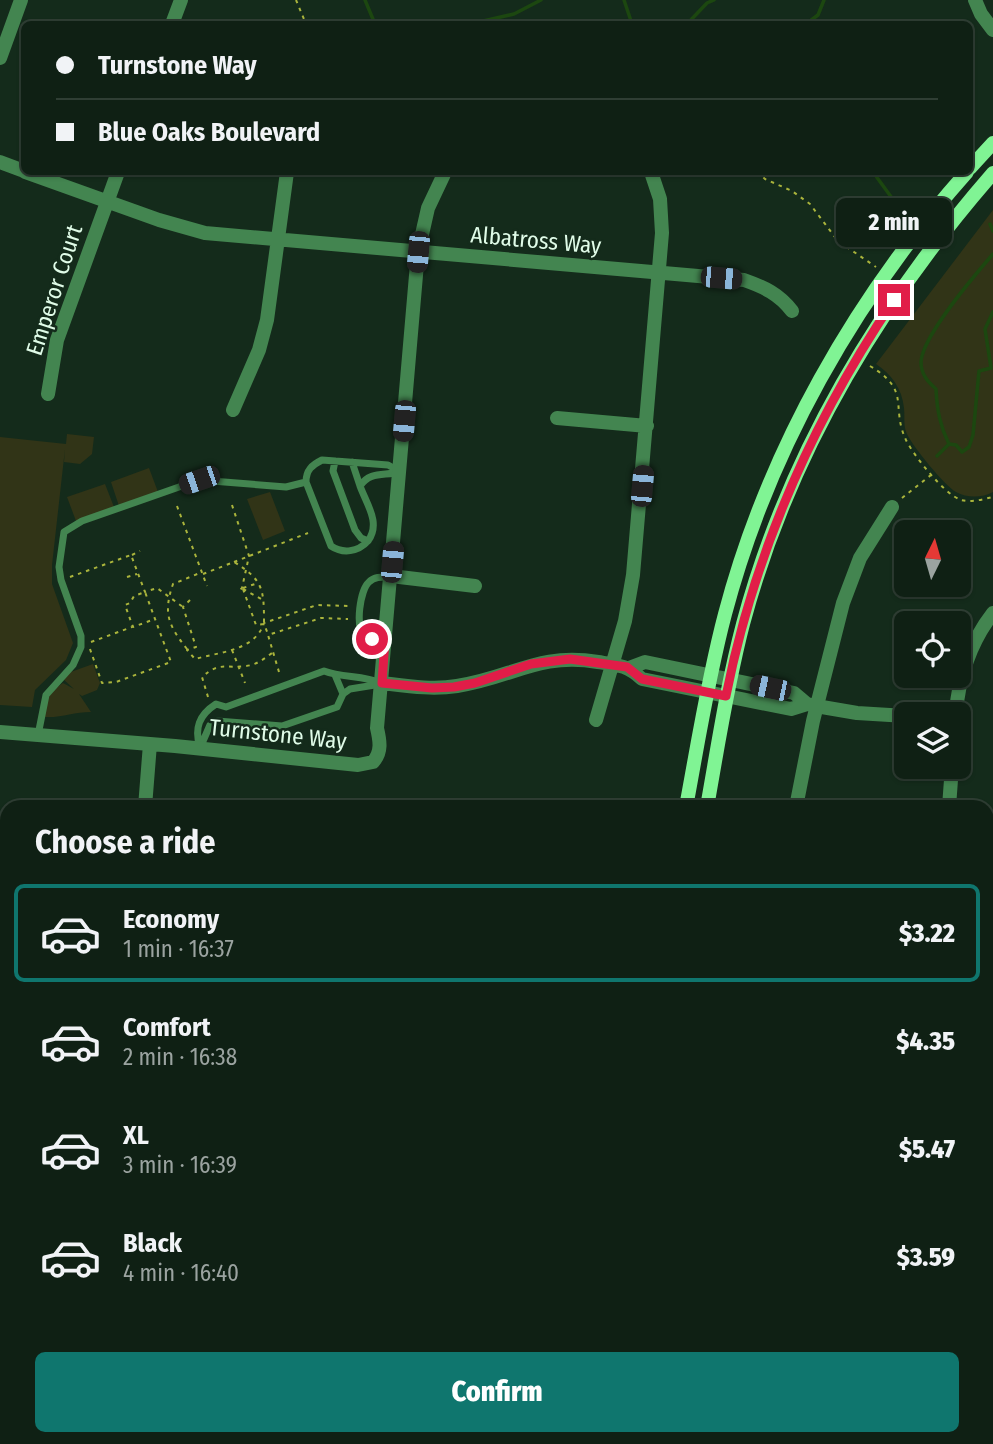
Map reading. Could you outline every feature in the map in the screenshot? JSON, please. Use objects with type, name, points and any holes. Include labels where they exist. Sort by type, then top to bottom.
[{"type":"main road","points":[[973,165],[993,143]]},
{"type":"main road","points":[[708,800],[729,680],[755,583],[785,502],[823,419],[857,358],[919,263],[993,173]]},
{"type":"main road","points":[[687,800],[724,615],[755,522],[804,409],[885,274],[964,175]]},
{"type":"street","points":[[0,58],[21,0]]},
{"type":"street","points":[[173,21],[181,0]]},
{"type":"street","points":[[975,0],[993,30]]},
{"type":"street","name":"Albatross Way","points":[[0,162],[21,170]]},
{"type":"street","name":"Albatross Way","points":[[36,175],[188,229],[222,236],[744,280],[762,286],[782,298],[792,311]]},
{"type":"street","name":"Emperor Court","points":[[48,394],[57,340],[117,175]]},
{"type":"street","points":[[233,410],[258,351],[267,320],[287,175]]},
{"type":"street","name":"Turnstone Way","points":[[0,732],[366,765],[378,757],[380,748],[377,728],[418,252],[428,208],[444,175]]},
{"type":"street","points":[[596,720],[625,621],[633,575],[659,273],[660,199],[652,175]]},
{"type":"street","points":[[557,418],[647,426]]},
{"type":"street","points":[[797,800],[811,705],[836,626],[853,574],[865,549],[892,507]]},
{"type":"street","points":[[391,576],[475,586]]},
{"type":"street","points":[[958,702],[970,653],[993,612]]},
{"type":"street","points":[[382,683],[432,688],[454,687],[551,659],[570,659],[613,664],[629,668],[642,679],[791,709],[811,705],[858,713],[894,715]]},
{"type":"street","points":[[629,668],[645,662],[794,693],[811,705]]},
{"type":"street","points":[[0,732],[0,739]]},
{"type":"street","points":[[146,800],[150,744]]},
{"type":"street","points":[[950,800],[951,779]]},
{"type":"lane","points":[[352,462],[375,523],[375,532],[363,547],[352,551],[335,549],[331,546],[306,482],[308,472],[314,464],[322,460],[352,462],[388,465],[400,471]]},
{"type":"lane","points":[[335,461],[333,471],[355,530],[361,538],[368,541]]},
{"type":"lane","points":[[360,486],[365,478],[400,471]]},
{"type":"lane","points":[[38,735],[46,695],[73,665],[81,647],[82,636],[60,574],[62,537],[69,528],[199,480],[286,487],[306,482]]},
{"type":"lane","points":[[385,640],[367,638],[361,633],[359,623],[365,587],[374,578],[391,576]]},
{"type":"lane","points":[[200,748],[196,736],[199,720],[216,704],[226,707],[324,671],[335,675],[369,678],[382,683]]},
{"type":"lane","points":[[335,675],[344,694]]},
{"type":"lane","points":[[200,748],[209,725],[217,721],[282,726],[337,707],[344,694],[357,687],[382,683]]},
{"type":"lane","points":[[225,721],[226,707]]},
{"type":"path","points":[[296,0],[305,21]]},
{"type":"path","points":[[760,175],[792,191],[810,204],[834,237],[870,263]]},
{"type":"path","points":[[857,358],[874,368],[897,390],[906,440],[932,475],[960,499],[975,501],[993,497]]},
{"type":"path","points":[[892,507],[932,475]]},
{"type":"path","points":[[232,505],[249,556],[241,589],[256,625],[317,605],[351,606]]},
{"type":"path","points":[[177,506],[208,586]]},
{"type":"path","points":[[234,562],[253,574],[258,583],[264,601],[264,624],[261,633],[251,642],[195,659],[173,632],[168,619],[169,596],[173,584],[308,533]]},
{"type":"path","points":[[66,579],[141,551]]},
{"type":"path","points":[[131,555],[172,662],[116,681],[102,682],[88,643],[155,619]]},
{"type":"path","points":[[127,577],[138,573]]},
{"type":"path","points":[[241,589],[258,583]]},
{"type":"path","points":[[133,627],[125,605],[130,603],[134,596],[157,588],[183,607],[195,647],[187,650]]},
{"type":"path","points":[[241,589],[264,601]]},
{"type":"path","points":[[183,607],[190,600]]},
{"type":"path","points":[[268,635],[321,618],[349,620]]},
{"type":"path","points":[[264,624],[279,672]]},
{"type":"path","points":[[232,649],[245,683]]},
{"type":"path","points":[[208,697],[202,677],[217,666],[256,663],[273,652]]},
{"type":"green space","points":[[993,210],[993,492],[970,496],[951,488],[910,440],[898,388],[891,377],[876,364]]},
{"type":"green space","points":[[67,434],[94,437],[92,454],[80,464],[64,462],[65,449],[52,565],[52,584],[73,643],[66,660],[35,690],[32,707],[0,705],[0,437],[66,444]]},
{"type":"green space","points":[[149,468],[158,492],[119,506],[111,482]]},
{"type":"green space","points":[[105,484],[114,507],[76,521],[67,497]]},
{"type":"green space","points":[[270,492],[285,531],[263,540],[247,499]]},
{"type":"green space","points":[[93,664],[100,683],[97,690],[82,696],[79,694],[91,712],[45,717],[47,702],[54,690],[63,683],[74,689],[63,679],[68,673]]},
{"type":"waterway","points":[[365,0],[374,21]]},
{"type":"waterway","points":[[483,21],[514,14],[541,0]]},
{"type":"waterway","points":[[624,0],[631,21]]},
{"type":"waterway","points":[[690,21],[707,3],[714,0]]},
{"type":"waterway","points":[[810,21],[818,15],[824,0]]},
{"type":"waterway","points":[[875,175],[897,205]]},
{"type":"waterway","points":[[990,224],[993,231]]},
{"type":"waterway","points":[[993,254],[939,322],[921,362],[925,377],[936,389],[940,418],[949,444],[956,445],[962,452],[969,447],[973,435],[979,371],[991,368],[985,329],[993,312]]},
{"type":"waterway","points":[[937,456],[949,444]]},
{"type":"route","points":[[372,639],[385,640],[382,683],[432,688],[454,687],[551,659],[570,659],[627,667],[642,679],[726,696],[755,583],[791,487],[831,403],[894,300]]}]
